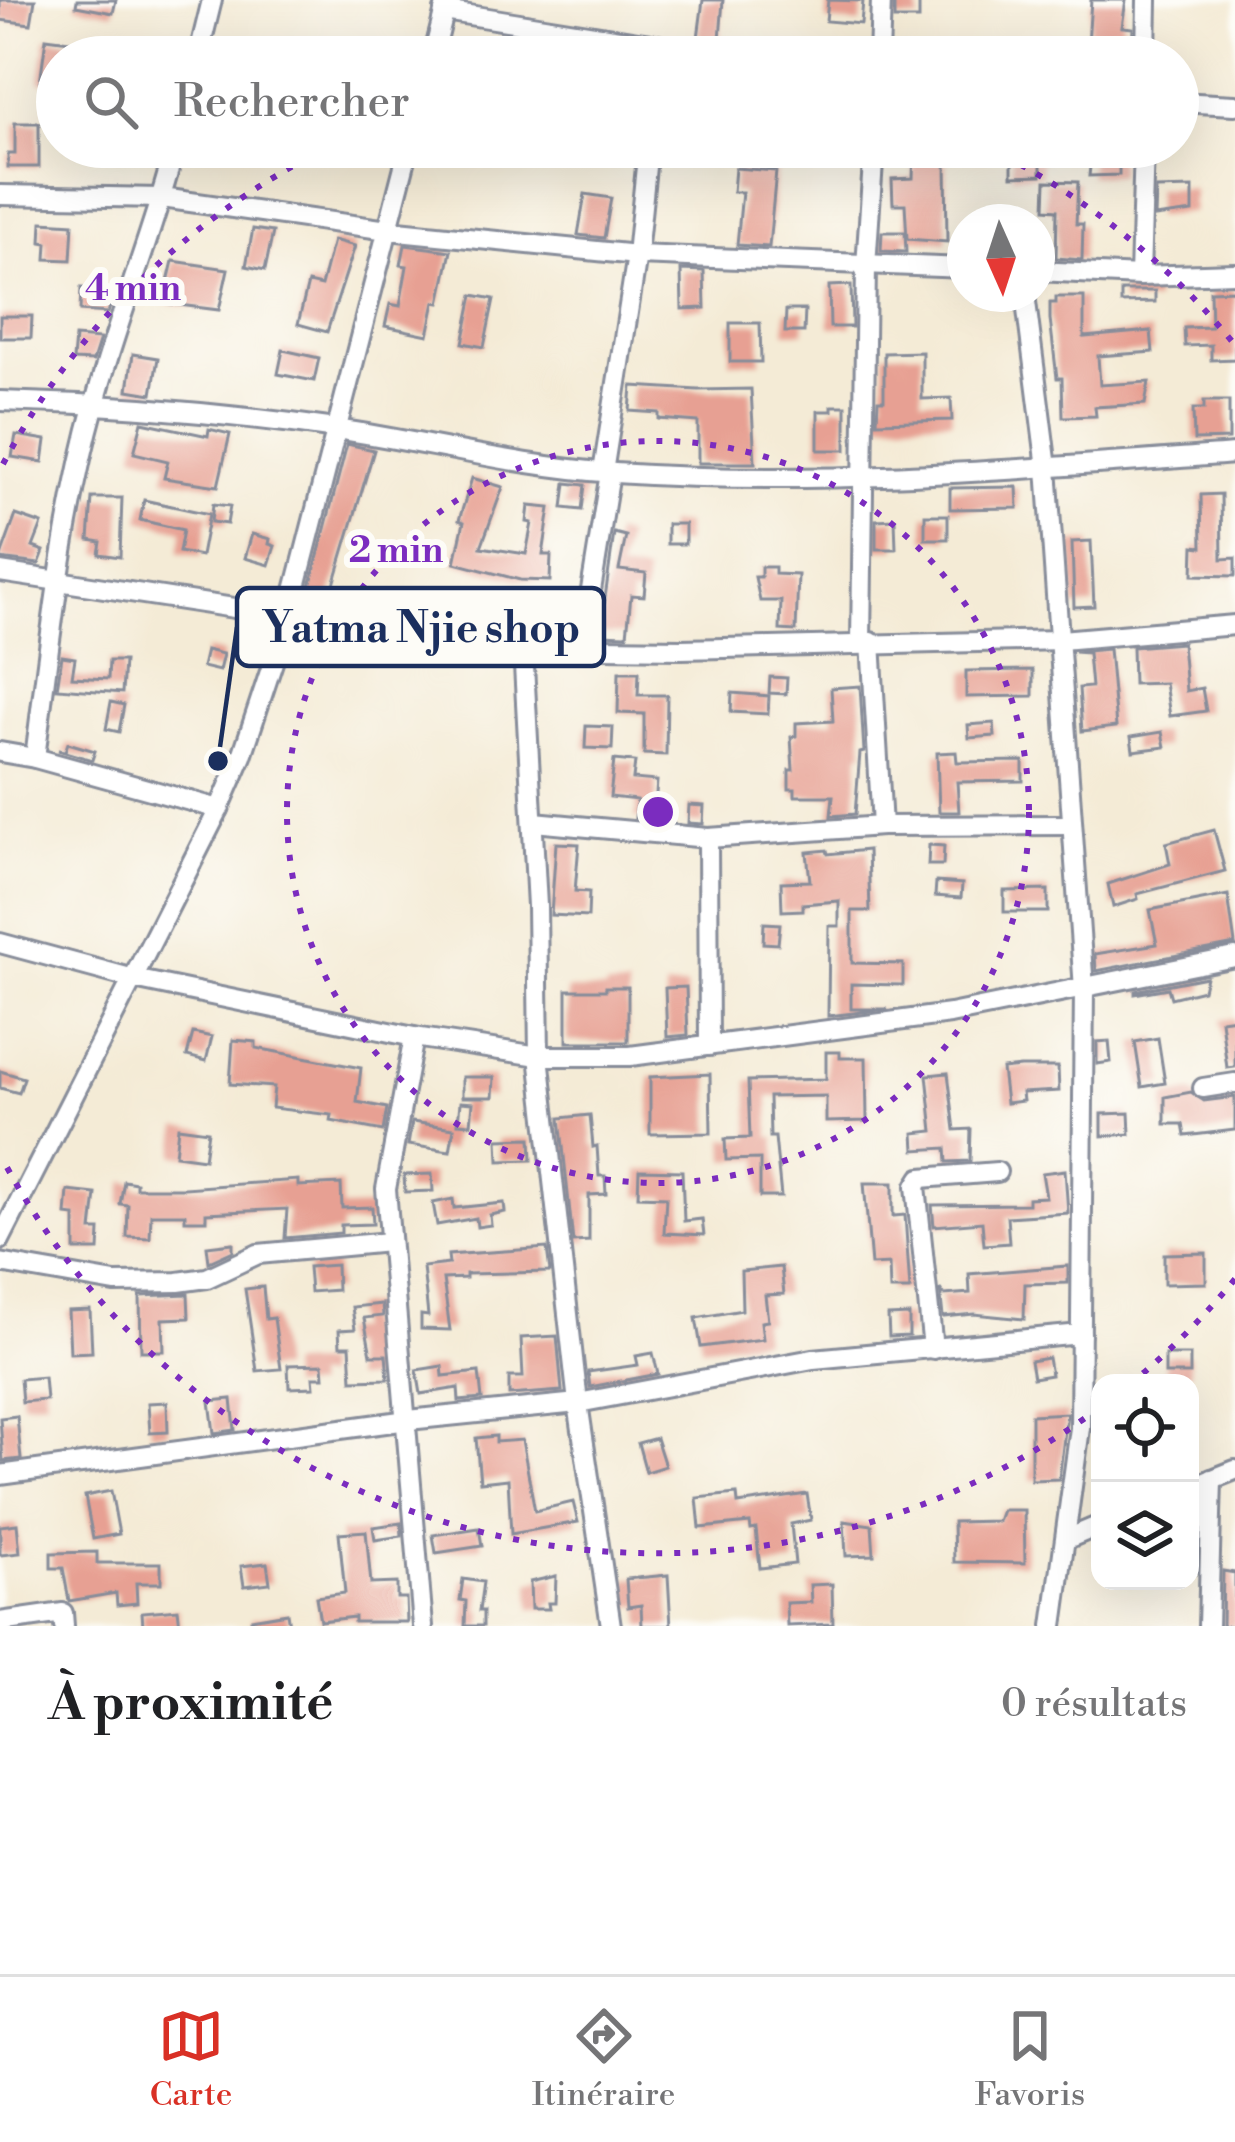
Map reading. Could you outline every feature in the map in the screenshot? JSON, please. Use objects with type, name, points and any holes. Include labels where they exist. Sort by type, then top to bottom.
[{"type":"street","points":[[203,36],[212,0]]},
{"type":"street","points":[[880,36],[881,0]]},
{"type":"street","points":[[1146,36],[1147,0]]},
{"type":"street","points":[[438,36],[446,6],[584,36]]},
{"type":"street","points":[[1199,103],[1235,104]]},
{"type":"street","points":[[35,758],[57,583],[94,404],[170,168]]},
{"type":"street","points":[[0,1240],[242,756],[289,614],[404,168]]},
{"type":"street","points":[[582,646],[646,168]]},
{"type":"street","points":[[873,168],[866,266],[866,642],[882,826]]},
{"type":"street","points":[[1140,276],[1143,168]]},
{"type":"street","points":[[0,195],[162,198],[388,230],[637,255],[947,268]]},
{"type":"street","points":[[1055,272],[1235,273]]},
{"type":"street","points":[[1027,312],[1061,640],[1084,989],[1081,1428],[1053,1626]]},
{"type":"street","points":[[0,401],[94,404],[334,429],[606,472],[864,478],[1235,454]]},
{"type":"street","points":[[0,572],[441,640],[524,646],[682,649],[1061,640],[1235,625]]},
{"type":"street","points":[[524,646],[539,1056],[578,1403],[611,1626]]},
{"type":"street","points":[[0,752],[219,809]]},
{"type":"street","points":[[534,822],[708,838],[882,826],[1071,825]]},
{"type":"street","points":[[708,838],[710,1046]]},
{"type":"street","points":[[0,943],[134,979],[414,1037],[539,1056],[630,1056],[950,1014],[1235,957]]},
{"type":"street","points":[[414,1037],[388,1172],[389,1242],[423,1626]]},
{"type":"street","points":[[1203,1088],[1235,1084]]},
{"type":"street","points":[[933,1349],[916,1186],[921,1178],[997,1172]]},
{"type":"street","points":[[0,1264],[115,1283],[178,1282],[207,1278],[258,1254],[389,1242]]},
{"type":"street","points":[[0,1475],[408,1420],[578,1403],[813,1359],[1081,1334]]},
{"type":"street","points":[[1199,1485],[1235,1470]]},
{"type":"street","points":[[1208,1626],[1212,1479]]},
{"type":"street","points":[[1067,1539],[1091,1529]]},
{"type":"street","points":[[0,1622],[63,1613],[64,1626]]},
{"type":"building","points":[[0,0],[35,0],[31,24],[0,20]]},
{"type":"building","points":[[77,0],[116,0],[113,13],[76,6]]},
{"type":"building","points":[[703,0],[723,0],[720,36],[698,36]]},
{"type":"building","points":[[828,0],[863,1],[861,24],[826,21]]},
{"type":"building","points":[[894,0],[919,1],[919,19],[894,19]]},
{"type":"building","points":[[1091,0],[1126,0],[1122,27],[1133,28],[1133,36],[1089,36]]},
{"type":"building","points":[[15,123],[36,123],[36,167],[8,167],[8,154],[15,154]]},
{"type":"building","points":[[735,168],[776,171],[769,247],[737,245],[742,192],[733,192]]},
{"type":"building","points":[[913,168],[946,168],[947,242],[907,239],[905,204],[893,204],[892,179],[913,178]]},
{"type":"building","points":[[1012,168],[1041,168],[1041,175],[1012,176]]},
{"type":"building","points":[[1090,168],[1119,168],[1119,175],[1089,176]]},
{"type":"building","points":[[1046,181],[1078,182],[1076,224],[1083,224],[1082,260],[1056,258],[1057,210],[1055,204],[1045,204]]},
{"type":"building","points":[[1193,188],[1193,212],[1155,217],[1156,189]]},
{"type":"building","points":[[585,194],[611,198],[604,238],[578,235]]},
{"type":"building","points":[[42,222],[73,224],[71,260],[46,259]]},
{"type":"building","points":[[253,229],[273,232],[265,270],[246,266]]},
{"type":"building","points":[[882,232],[905,232],[906,252],[881,251]]},
{"type":"building","points":[[333,240],[355,246],[327,332],[298,324],[308,283],[321,286]]},
{"type":"building","points":[[405,245],[451,251],[428,335],[385,326],[390,304],[400,306],[407,266],[401,265]]},
{"type":"building","points":[[173,261],[228,269],[219,310],[163,303]]},
{"type":"building","points":[[681,270],[704,271],[705,308],[682,309]]},
{"type":"building","points":[[851,285],[852,327],[830,327],[829,286]]},
{"type":"building","points":[[81,288],[115,290],[108,313],[80,311]]},
{"type":"building","points":[[1235,290],[1235,359],[1211,360],[1211,345],[1185,346],[1184,328],[1211,327],[1210,291]]},
{"type":"building","points":[[1121,291],[1155,291],[1155,302],[1121,303]]},
{"type":"building","points":[[473,295],[494,299],[484,347],[463,343]]},
{"type":"building","points":[[1056,297],[1084,297],[1084,337],[1151,331],[1153,352],[1098,356],[1100,385],[1149,382],[1145,404],[1095,407],[1096,416],[1063,417],[1062,378],[1057,378],[1050,319]]},
{"type":"building","points":[[786,310],[805,310],[804,332],[785,332]]},
{"type":"building","points":[[0,316],[32,316],[31,338],[0,338]]},
{"type":"building","points":[[730,323],[760,323],[761,362],[730,362]]},
{"type":"building","points":[[75,337],[100,339],[93,361],[73,360]]},
{"type":"building","points":[[283,350],[319,358],[314,381],[278,374]]},
{"type":"building","points":[[922,352],[922,399],[951,398],[952,420],[877,422],[878,400],[884,400],[884,353]]},
{"type":"building","points":[[133,354],[158,358],[152,394],[128,390]]},
{"type":"building","points":[[632,386],[751,389],[755,463],[698,463],[698,422],[630,411]]},
{"type":"building","points":[[1204,401],[1229,401],[1229,439],[1194,440],[1193,409],[1204,409]]},
{"type":"building","points":[[832,406],[846,406],[846,450],[818,450],[818,411],[832,411]]},
{"type":"building","points":[[142,422],[208,436],[209,429],[230,434],[218,486],[164,478],[168,461],[134,453]]},
{"type":"building","points":[[16,435],[46,440],[43,462],[12,457]]},
{"type":"building","points":[[347,444],[374,450],[327,608],[306,602]]},
{"type":"building","points":[[472,478],[503,487],[481,547],[526,554],[532,523],[527,522],[529,506],[550,508],[543,555],[551,555],[550,581],[520,580],[455,563],[464,522],[459,520]]},
{"type":"building","points":[[566,483],[585,485],[582,510],[563,508]]},
{"type":"building","points":[[1017,487],[1018,508],[950,509],[950,488]]},
{"type":"building","points":[[1221,494],[1222,559],[1235,558],[1235,576],[1193,575],[1194,546],[1202,547],[1201,495]]},
{"type":"building","points":[[92,498],[122,498],[120,557],[99,554],[101,542],[89,540]]},
{"type":"building","points":[[144,500],[209,514],[201,556],[179,552],[183,530],[140,520]]},
{"type":"building","points":[[213,504],[230,506],[227,524],[211,522]]},
{"type":"building","points":[[16,515],[42,524],[33,547],[44,551],[39,564],[0,559]]},
{"type":"building","points":[[925,515],[948,515],[948,539],[925,539]]},
{"type":"building","points":[[895,519],[896,549],[876,549],[876,520]]},
{"type":"building","points":[[667,524],[685,524],[685,544],[667,544]]},
{"type":"building","points":[[614,533],[626,536],[619,570],[646,573],[644,596],[631,595],[627,635],[600,634]]},
{"type":"building","points":[[252,534],[270,539],[269,544],[275,546],[269,565],[245,558]]},
{"type":"building","points":[[1091,541],[1094,606],[1074,607],[1072,542]]},
{"type":"building","points":[[761,567],[775,567],[775,574],[798,575],[796,631],[780,630],[781,601],[760,601],[755,577],[761,577]]},
{"type":"building","points":[[1182,643],[1186,691],[1202,688],[1206,711],[1170,716],[1165,683],[1133,684],[1132,647]]},
{"type":"building","points":[[1109,649],[1116,727],[1082,731],[1079,688],[1091,687],[1088,653],[1074,652]]},
{"type":"building","points":[[206,650],[223,654],[219,671],[202,667]]},
{"type":"building","points":[[62,656],[75,658],[72,677],[108,679],[109,661],[124,661],[122,693],[57,688]]},
{"type":"building","points":[[1033,670],[1033,696],[966,697],[966,671]]},
{"type":"building","points":[[619,672],[639,672],[638,695],[667,695],[666,755],[644,754],[644,714],[618,713]]},
{"type":"building","points":[[770,677],[787,678],[786,694],[769,693]]},
{"type":"building","points":[[860,686],[864,752],[860,753],[855,814],[831,816],[833,796],[795,796],[795,789],[789,789],[791,737],[796,736],[796,723],[833,721],[831,688]]},
{"type":"building","points":[[732,693],[769,696],[768,714],[731,712]]},
{"type":"building","points":[[111,702],[124,705],[119,732],[106,729]]},
{"type":"building","points":[[994,723],[995,736],[969,738],[968,725]]},
{"type":"building","points":[[586,726],[613,727],[612,749],[585,748]]},
{"type":"building","points":[[1162,732],[1165,747],[1133,751],[1131,737]]},
{"type":"building","points":[[68,743],[95,751],[92,760],[58,750],[65,751]]},
{"type":"building","points":[[956,752],[957,762],[1023,761],[1023,781],[957,782],[959,812],[939,812],[937,753]]},
{"type":"building","points":[[614,760],[635,762],[633,779],[657,781],[654,819],[635,818],[637,800],[610,797]]},
{"type":"building","points":[[689,805],[704,806],[703,824],[688,823]]},
{"type":"building","points":[[1214,830],[1225,871],[1137,894],[1138,899],[1113,907],[1108,884],[1170,864],[1166,843]]},
{"type":"building","points":[[556,843],[579,844],[575,891],[589,892],[588,917],[551,915]]},
{"type":"building","points":[[929,845],[944,846],[943,865],[928,865]]},
{"type":"building","points":[[827,850],[828,854],[868,850],[870,911],[852,911],[852,963],[903,964],[903,985],[851,984],[851,1009],[888,1009],[828,1016],[829,926],[839,926],[839,901],[782,911],[781,882],[810,881],[807,852]]},
{"type":"building","points":[[936,882],[962,884],[961,898],[935,896]]},
{"type":"building","points":[[1048,890],[1048,912],[1004,912],[1004,891]]},
{"type":"building","points":[[1228,895],[1235,944],[1096,971],[1095,954],[1157,944],[1150,910]]},
{"type":"building","points":[[764,923],[780,924],[778,944],[763,943]]},
{"type":"building","points":[[1206,977],[1203,990],[1171,998],[1168,988],[1135,994],[1135,991]]},
{"type":"building","points":[[628,987],[628,1042],[567,1042],[567,990]]},
{"type":"building","points":[[686,987],[688,1035],[667,1037],[665,988]]},
{"type":"building","points":[[1235,1018],[1235,1067],[1227,1068],[1221,1020]]},
{"type":"building","points":[[193,1033],[212,1037],[206,1061],[187,1056]]},
{"type":"building","points":[[1158,1038],[1165,1083],[1142,1087],[1135,1042]]},
{"type":"building","points":[[233,1040],[361,1068],[357,1102],[387,1108],[383,1131],[331,1121],[332,1115],[272,1108],[274,1087],[230,1084]]},
{"type":"building","points":[[1109,1041],[1111,1062],[1097,1064],[1097,1042]]},
{"type":"building","points":[[826,1052],[840,1052],[840,1058],[866,1058],[867,1121],[826,1122],[826,1096],[769,1097],[770,1137],[775,1137],[781,1197],[760,1197],[760,1159],[726,1160],[725,1139],[750,1138],[748,1081],[826,1079]]},
{"type":"building","points":[[1058,1067],[1059,1091],[1022,1093],[1023,1101],[1006,1103],[1002,1069]]},
{"type":"building","points":[[0,1071],[24,1078],[19,1093],[0,1088]]},
{"type":"building","points":[[948,1073],[955,1130],[971,1129],[970,1161],[947,1162],[946,1148],[915,1150],[914,1133],[933,1131],[927,1075]]},
{"type":"building","points":[[710,1074],[711,1133],[650,1134],[650,1077]]},
{"type":"building","points":[[462,1077],[494,1077],[493,1097],[462,1097]]},
{"type":"building","points":[[1191,1092],[1204,1101],[1235,1097],[1235,1130],[1185,1136],[1183,1124],[1165,1124],[1165,1097]]},
{"type":"building","points":[[460,1102],[473,1103],[471,1124],[458,1123]]},
{"type":"building","points":[[1129,1113],[1130,1134],[1102,1136],[1102,1114]]},
{"type":"building","points":[[590,1115],[606,1194],[589,1195],[589,1241],[573,1242],[560,1118]]},
{"type":"building","points":[[412,1122],[454,1128],[450,1151],[408,1145]]},
{"type":"building","points":[[178,1127],[208,1131],[204,1159],[175,1155]]},
{"type":"building","points":[[531,1138],[532,1160],[499,1161],[498,1139]]},
{"type":"building","points":[[639,1170],[682,1171],[684,1221],[702,1219],[704,1235],[664,1233],[666,1197],[638,1196]]},
{"type":"building","points":[[1065,1170],[1068,1213],[1007,1217],[1009,1243],[984,1245],[982,1222],[934,1226],[932,1205],[1028,1204],[1028,1198],[1046,1197],[1042,1173]]},
{"type":"building","points":[[432,1174],[433,1191],[405,1192],[404,1175]]},
{"type":"building","points":[[298,1180],[298,1186],[341,1184],[342,1208],[372,1207],[373,1224],[341,1225],[341,1233],[285,1238],[287,1209],[206,1213],[206,1220],[185,1220],[185,1214],[151,1214],[150,1238],[127,1237],[128,1205],[120,1204],[124,1181],[136,1183],[136,1188],[184,1188]]},
{"type":"building","points":[[864,1183],[893,1183],[893,1216],[905,1215],[910,1290],[890,1290],[889,1264],[871,1265]]},
{"type":"building","points":[[68,1191],[96,1194],[92,1230],[100,1230],[99,1250],[75,1250],[75,1216],[66,1215]]},
{"type":"building","points":[[453,1199],[454,1208],[504,1203],[505,1212],[490,1215],[491,1225],[477,1227],[476,1218],[437,1225],[433,1203]]},
{"type":"building","points":[[233,1243],[233,1251],[209,1262],[207,1246]]},
{"type":"building","points":[[547,1248],[550,1272],[443,1279],[450,1330],[421,1329],[421,1315],[428,1316],[423,1267],[449,1264],[448,1255]]},
{"type":"building","points":[[1206,1253],[1206,1283],[1164,1284],[1164,1254]]},
{"type":"building","points":[[336,1265],[337,1290],[310,1292],[308,1267]]},
{"type":"building","points":[[1068,1266],[1068,1283],[1025,1284],[1024,1319],[974,1314],[943,1317],[940,1289],[944,1295],[970,1293],[969,1274]]},
{"type":"building","points":[[781,1267],[784,1294],[765,1295],[768,1321],[761,1322],[763,1339],[701,1347],[696,1318],[742,1310],[741,1271]]},
{"type":"building","points":[[263,1287],[266,1319],[274,1318],[281,1369],[257,1371],[245,1289]]},
{"type":"building","points":[[188,1294],[189,1318],[163,1319],[164,1351],[141,1351],[140,1296]]},
{"type":"building","points":[[382,1304],[383,1316],[364,1318],[371,1355],[386,1355],[388,1379],[352,1380],[350,1346],[340,1346],[339,1330],[355,1329],[352,1307]]},
{"type":"building","points":[[90,1310],[92,1352],[70,1353],[68,1311]]},
{"type":"building","points":[[909,1315],[909,1336],[889,1337],[888,1316]]},
{"type":"building","points":[[557,1336],[562,1391],[509,1395],[509,1377],[523,1377],[521,1338]]},
{"type":"building","points":[[653,1353],[658,1374],[590,1387],[588,1372],[638,1365],[636,1356]]},
{"type":"building","points":[[1165,1355],[1190,1355],[1190,1374],[1165,1374]]},
{"type":"building","points":[[1048,1358],[1051,1375],[1033,1378],[1030,1361]]},
{"type":"building","points":[[323,1364],[324,1377],[313,1377],[314,1387],[289,1388],[288,1365]]},
{"type":"building","points":[[442,1366],[443,1376],[479,1372],[482,1399],[459,1401],[458,1388],[421,1394],[417,1370]]},
{"type":"building","points":[[44,1377],[46,1400],[22,1402],[20,1379]]},
{"type":"building","points":[[232,1399],[235,1430],[214,1433],[210,1401]]},
{"type":"building","points":[[167,1402],[168,1432],[150,1433],[148,1403]]},
{"type":"building","points":[[1067,1413],[1059,1479],[1031,1480],[1031,1415]]},
{"type":"building","points":[[17,1416],[21,1459],[3,1461],[0,1418]]},
{"type":"building","points":[[496,1436],[496,1442],[522,1440],[535,1511],[573,1502],[578,1522],[511,1534],[508,1479],[480,1482],[476,1438]]},
{"type":"building","points":[[656,1438],[665,1466],[646,1472],[638,1443]]},
{"type":"building","points":[[111,1491],[119,1534],[93,1539],[85,1496]]},
{"type":"building","points":[[737,1494],[738,1504],[807,1494],[811,1520],[791,1524],[795,1564],[760,1568],[756,1529],[751,1530],[750,1523],[700,1528],[697,1498]]},
{"type":"building","points":[[1002,1510],[1024,1510],[1025,1563],[954,1562],[953,1522],[998,1521]]},
{"type":"building","points":[[844,1521],[872,1525],[874,1555],[846,1556]]},
{"type":"building","points":[[401,1523],[402,1536],[375,1540],[373,1527]]},
{"type":"building","points":[[17,1524],[20,1553],[0,1555],[0,1526]]},
{"type":"building","points":[[479,1528],[482,1546],[436,1553],[433,1535]]},
{"type":"building","points":[[366,1531],[371,1584],[397,1583],[397,1598],[406,1598],[407,1622],[354,1622],[354,1617],[320,1621],[316,1597],[345,1593],[339,1533]]},
{"type":"building","points":[[97,1552],[97,1563],[161,1563],[161,1583],[136,1583],[137,1603],[117,1605],[116,1593],[69,1601],[63,1568],[51,1568],[51,1553]]},
{"type":"building","points":[[267,1563],[270,1583],[244,1586],[241,1566]]},
{"type":"building","points":[[1223,1571],[1235,1573],[1235,1626],[1222,1626]]},
{"type":"building","points":[[668,1575],[671,1626],[642,1626],[641,1605],[628,1607],[626,1579]]},
{"type":"building","points":[[556,1576],[555,1603],[548,1603],[549,1609],[531,1609],[530,1582]]},
{"type":"building","points":[[463,1579],[483,1582],[479,1611],[483,1611],[483,1626],[465,1626],[466,1601],[460,1600]]},
{"type":"building","points":[[832,1584],[833,1624],[787,1626],[786,1603],[811,1602],[810,1585]]},
{"type":"building","points":[[178,1609],[180,1626],[143,1626],[142,1612]]},
{"type":"building","points":[[287,1613],[289,1626],[252,1626],[251,1619]]},
{"type":"place","name":"Yatma Njie shop","points":[[218,761]]}]
